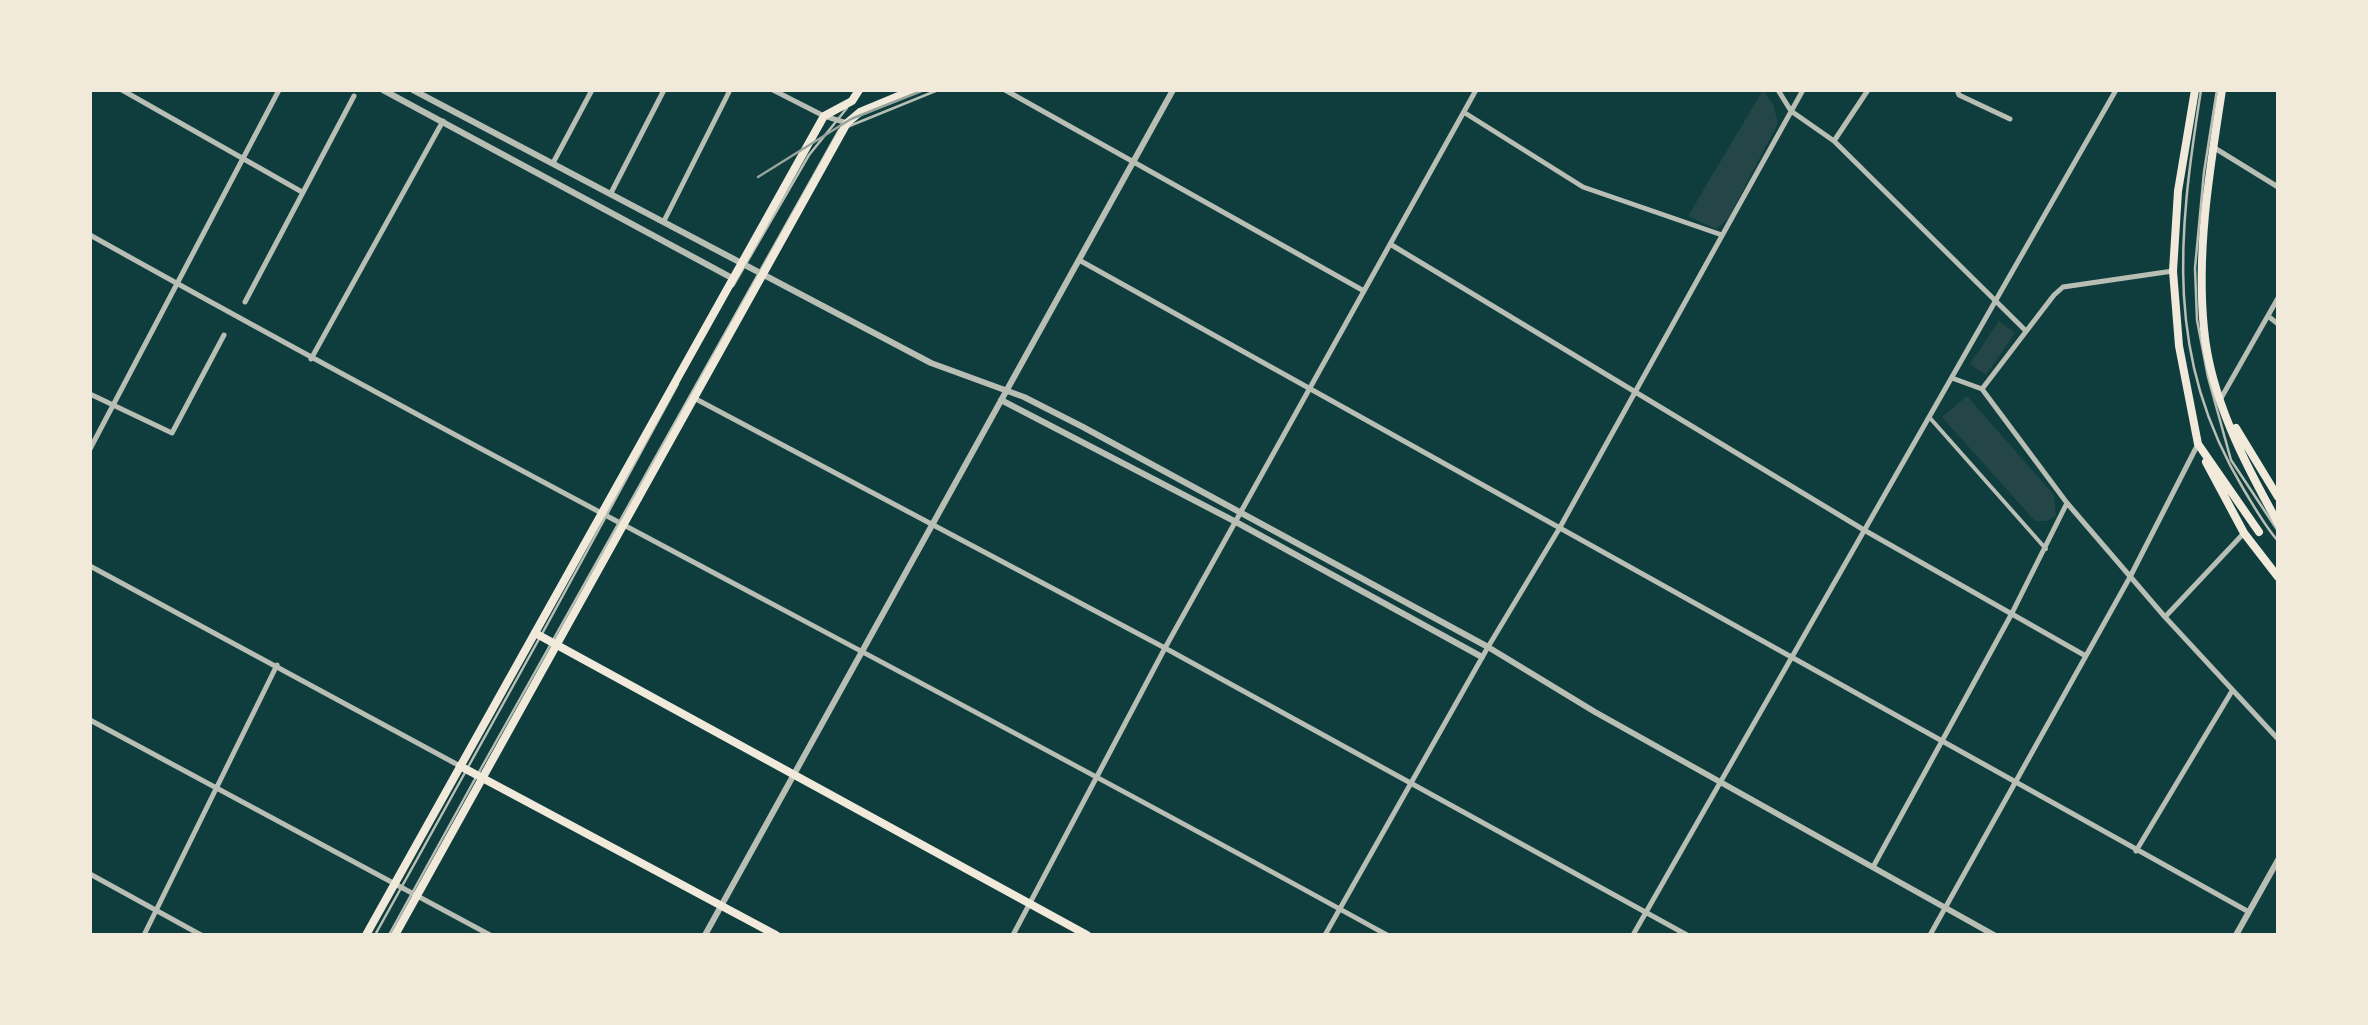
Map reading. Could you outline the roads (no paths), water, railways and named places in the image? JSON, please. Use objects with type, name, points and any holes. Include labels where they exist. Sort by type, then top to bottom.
[{"type":"main road","points":[[366,935],[464,768],[824,116],[852,100],[858,90]]},
{"type":"main road","points":[[392,935],[843,124],[860,112],[914,90]]},
{"type":"main road","points":[[2198,90],[2178,191],[2173,271],[2179,346],[2198,444],[2244,534],[2278,577]]},
{"type":"main road","points":[[2220,90],[2201,276],[2204,333],[2220,400],[2251,475],[2278,523]]},
{"type":"main road","points":[[2220,400],[2278,496]]},
{"type":"main road","points":[[2198,444],[2260,532]]},
{"type":"main road","points":[[538,634],[1086,935]]},
{"type":"main road","points":[[464,768],[776,935]]},
{"type":"street","points":[[122,90],[302,192]]},
{"type":"street","points":[[90,448],[279,90]]},
{"type":"street","points":[[384,90],[732,278]]},
{"type":"street","points":[[414,90],[930,363],[1050,410],[1242,512],[1994,935]]},
{"type":"street","points":[[553,164],[592,90]]},
{"type":"street","points":[[611,194],[664,90]]},
{"type":"street","points":[[664,222],[730,90]]},
{"type":"street","points":[[773,90],[843,124]]},
{"type":"street","points":[[1005,90],[1364,291]]},
{"type":"street","points":[[705,935],[1172,90]]},
{"type":"street","points":[[1013,935],[1166,648],[1476,90]]},
{"type":"street","points":[[1778,90],[1791,111],[1834,142],[2025,330]]},
{"type":"street","points":[[1325,935],[1559,529],[1803,90]]},
{"type":"street","points":[[1834,142],[1868,90]]},
{"type":"street","points":[[1957,90],[1959,95],[2010,119]]},
{"type":"street","points":[[1634,935],[2116,90]]},
{"type":"street","points":[[246,302],[354,96]]},
{"type":"street","points":[[1464,112],[1583,187],[1722,235]]},
{"type":"street","points":[[311,359],[443,120]]},
{"type":"street","points":[[2213,148],[2278,187]]},
{"type":"street","points":[[90,235],[311,359],[863,651],[1387,935]]},
{"type":"street","points":[[1390,244],[1864,530],[2084,656]]},
{"type":"street","points":[[1079,260],[2249,912]]},
{"type":"street","points":[[1982,389],[2025,330],[2063,287],[2173,271]]},
{"type":"street","points":[[2220,400],[2278,298]]},
{"type":"street","points":[[2268,316],[2278,324]]},
{"type":"street","points":[[90,394],[172,433],[224,335]]},
{"type":"street","points":[[1952,378],[1982,389],[2067,503],[2278,739]]},
{"type":"street","points":[[694,398],[1166,648],[1687,935]]},
{"type":"street","points":[[1001,400],[1236,522],[1482,657]]},
{"type":"street","points":[[1043,423],[1050,410]]},
{"type":"street","points":[[1930,418],[2046,549]]},
{"type":"street","points":[[1076,440],[1083,427]]},
{"type":"street","points":[[1930,935],[2130,576],[2198,444]]},
{"type":"street","points":[[1112,458],[1118,446]]},
{"type":"street","points":[[1159,483],[1164,471]]},
{"type":"street","points":[[1873,868],[2011,615],[2067,503]]},
{"type":"street","points":[[2165,617],[2244,534]]},
{"type":"street","points":[[90,566],[464,768]]},
{"type":"street","points":[[144,935],[276,665]]},
{"type":"street","points":[[2136,851],[2232,692]]},
{"type":"street","points":[[90,720],[490,935]]},
{"type":"street","points":[[2236,935],[2278,860]]},
{"type":"street","points":[[90,874],[201,935]]},
{"type":"lane","points":[[604,516],[744,263],[809,155],[843,124],[938,90]]},
{"type":"lane","points":[[2198,90],[2181,246],[2184,313],[2192,364],[2225,458],[2278,541]]},
{"type":"lane","points":[[2220,90],[2204,172],[2195,268],[2197,320],[2208,377],[2232,460],[2278,531]]},
{"type":"lane","points":[[843,124],[852,100]]},
{"type":"lane","points":[[620,524],[761,272]]},
{"type":"lane","points":[[376,935],[398,885]]},
{"type":"railway","points":[[758,177],[851,119],[924,90]]}]
